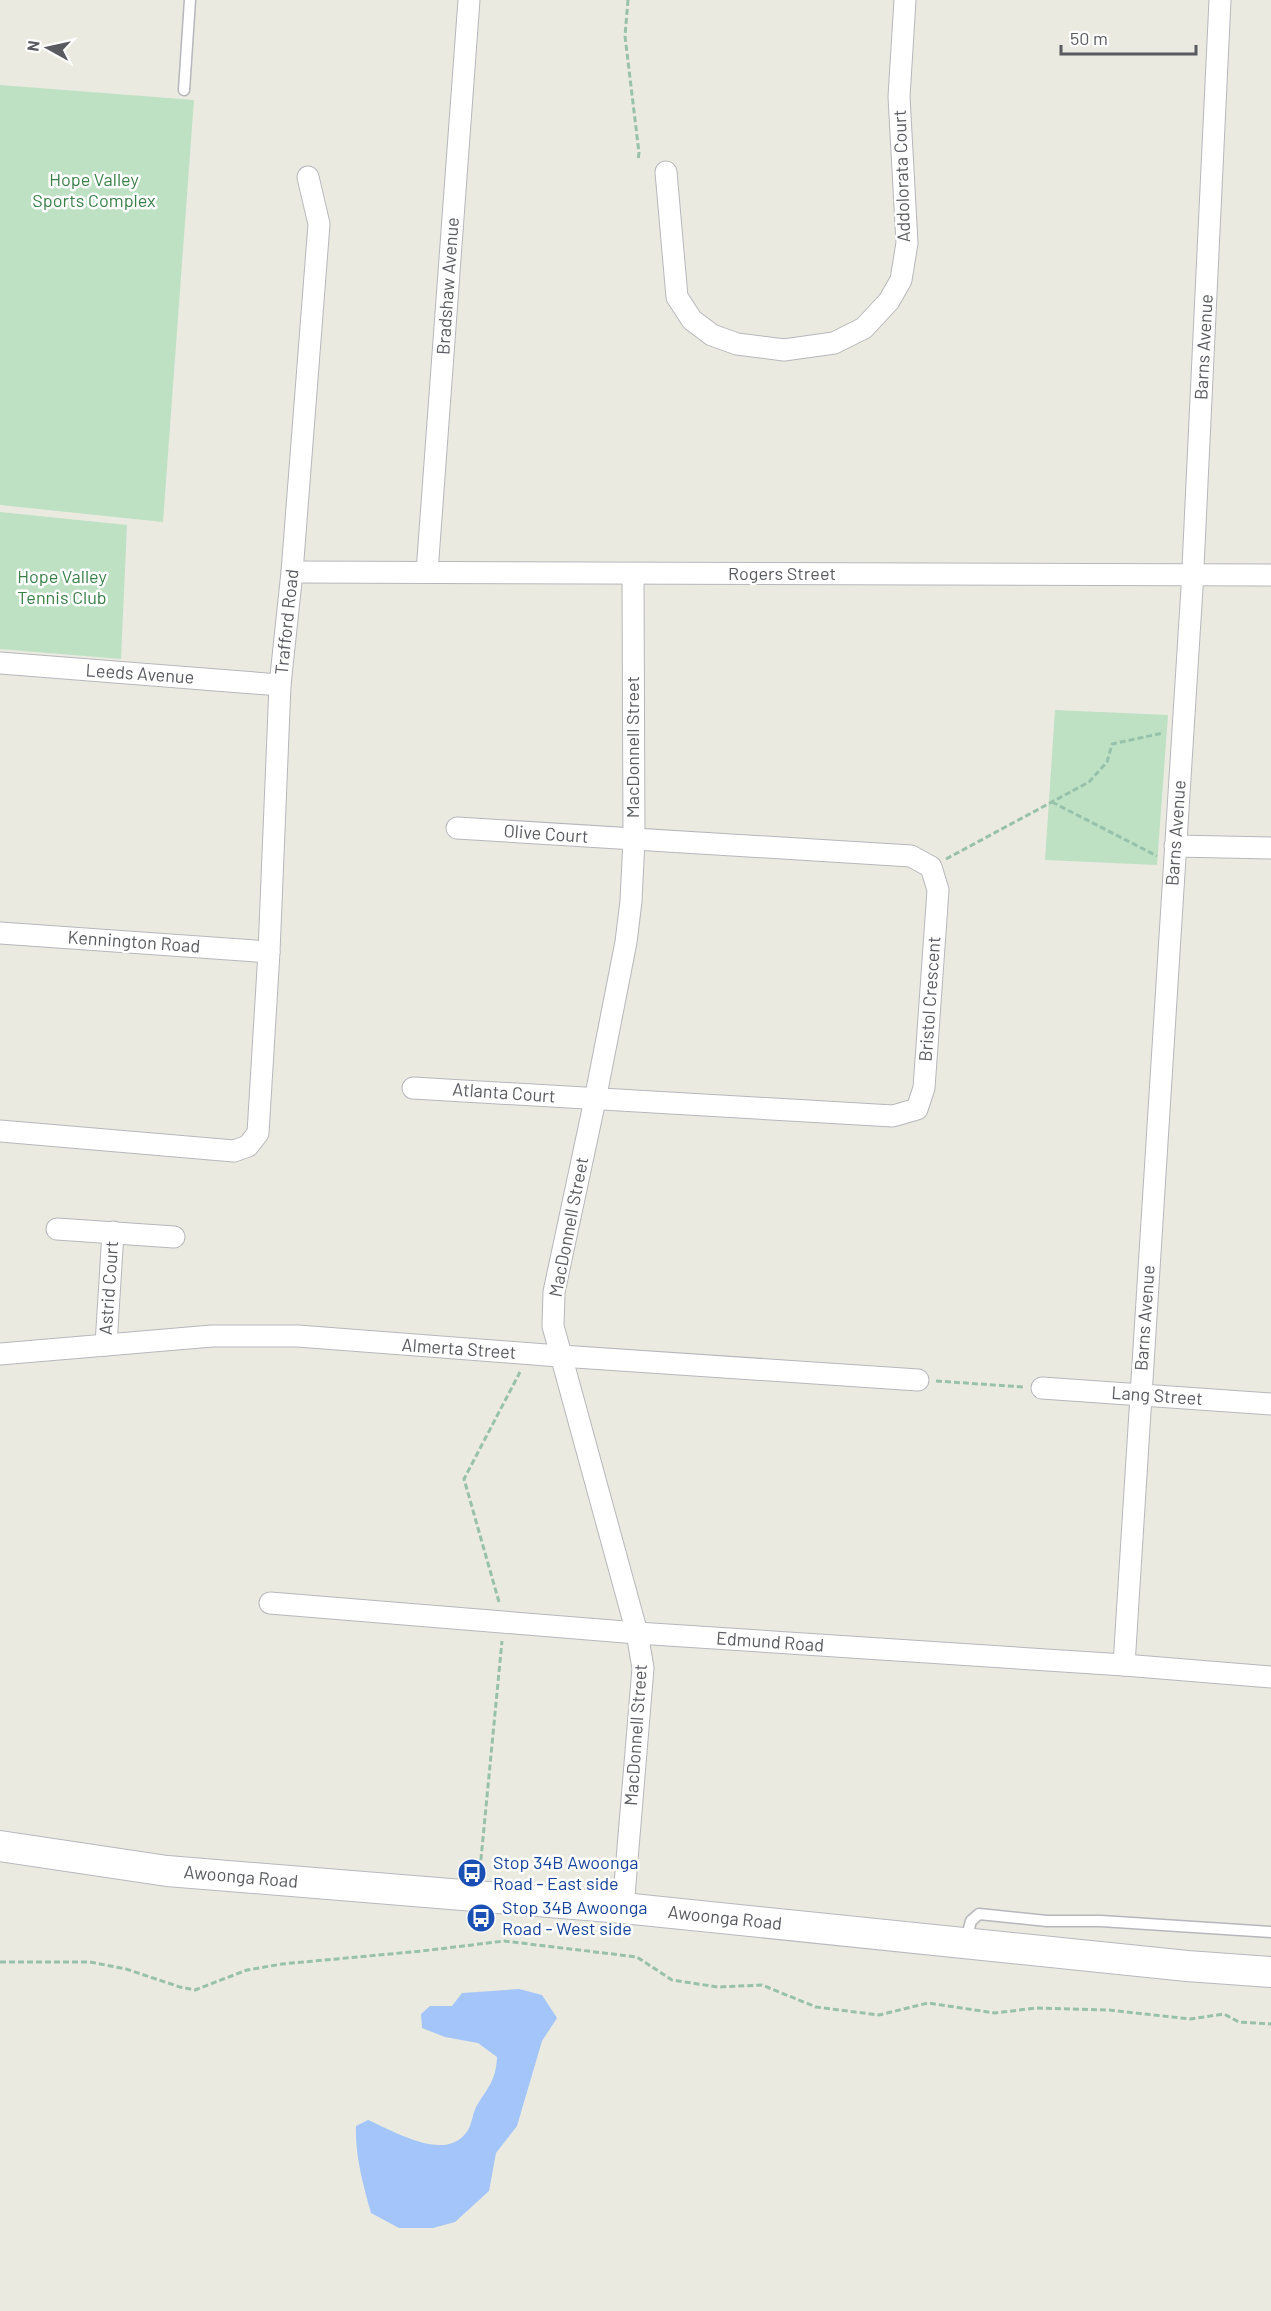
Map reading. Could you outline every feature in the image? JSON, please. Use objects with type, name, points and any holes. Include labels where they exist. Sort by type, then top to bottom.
[{"type":"main road","name":"Awoonga Road","points":[[0,1846],[167,1871],[623,1908],[1187,1966],[1271,1972]]},
{"type":"street","name":"Bradshaw Avenue","points":[[428,572],[470,0]]},
{"type":"street","name":"Addolorata Court","points":[[666,172],[677,297],[692,320],[712,335],[737,344],[784,350],[834,343],[864,328],[889,301],[901,280],[907,243],[898,97],[905,0]]},
{"type":"street","name":"Barns Avenue","points":[[1124,1665],[1193,575],[1220,0]]},
{"type":"street","name":"Trafford Road","points":[[0,1131],[240,1150],[252,1143],[258,1133],[269,952],[280,685],[292,572],[319,224],[308,177]]},
{"type":"street","name":"Rogers Street","points":[[292,572],[1271,575]]},
{"type":"street","name":"MacDonnell Street","points":[[623,1908],[643,1668],[637,1633],[553,1326],[554,1292],[595,1100],[631,901],[634,840],[633,574]]},
{"type":"street","name":"Leeds Avenue","points":[[0,663],[280,685]]},
{"type":"street","name":"Olive Court","points":[[458,828],[634,840]]},
{"type":"street","points":[[634,840],[911,856],[932,867]]},
{"type":"street","points":[[1174,855],[1271,848]]},
{"type":"street","name":"Bristol Crescent","points":[[595,1100],[893,1116],[917,1109],[924,1088],[938,890],[932,867]]},
{"type":"street","name":"Kennington Road","points":[[0,933],[269,952]]},
{"type":"street","name":"Atlanta Court","points":[[413,1088],[595,1100]]},
{"type":"street","name":"Astrid Court","points":[[57,1228],[174,1237]]},
{"type":"street","name":"Astrid Court","points":[[106,1345],[113,1232]]},
{"type":"street","name":"Almerta Street","points":[[0,1354],[212,1336],[298,1336],[563,1357],[918,1380]]},
{"type":"street","name":"Lang Street","points":[[1042,1388],[1271,1404]]},
{"type":"street","name":"Edmund Road","points":[[270,1604],[637,1633],[1271,1677]]},
{"type":"lane","points":[[184,90],[190,0]]},
{"type":"lane","points":[[966,1943],[970,1921],[979,1914],[1047,1921],[1101,1921],[1271,1932]]},
{"type":"path","points":[[628,0],[625,36],[635,107],[638,160]]},
{"type":"path","points":[[932,867],[1089,782],[1107,762],[1112,744],[1183,729]]},
{"type":"path","points":[[1052,802],[1174,855]]},
{"type":"path","points":[[480,1869],[504,1622],[464,1479],[529,1354]]},
{"type":"path","points":[[918,1380],[1042,1388]]},
{"type":"path","points":[[0,1962],[90,1962],[126,1969],[195,1990],[247,1970],[282,1964],[422,1952],[504,1941],[636,1957],[672,1980],[718,1987],[762,1984],[816,2007],[879,2016],[928,2004],[995,2013],[1036,2008],[1109,2010],[1190,2019],[1224,2014],[1239,2022],[1271,2024]]},
{"type":"green space","name":"Hope Valley Sports Complex","points":[[0,85],[194,100],[163,522],[0,505]]},
{"type":"green space","name":"Hope Valley Tennis Club","points":[[0,512],[127,525],[121,659],[0,649]]},
{"type":"green space","points":[[1055,710],[1168,715],[1157,865],[1045,860]]},
{"type":"water","points":[[519,1989],[542,1995],[557,2018],[542,2041],[517,2126],[496,2153],[489,2191],[455,2222],[433,2228],[399,2228],[371,2213],[358,2159],[356,2126],[368,2120],[418,2142],[445,2145],[457,2141],[468,2130],[476,2107],[491,2084],[495,2072],[497,2057],[478,2043],[445,2037],[422,2028],[421,2014],[430,2006],[452,2006],[462,1993]]},
{"type":"place","name":"Stop 34B Awoonga Road - East side","points":[[472,1873]]},
{"type":"place","name":"Stop 34B Awoonga Road - West side","points":[[481,1918]]}]
